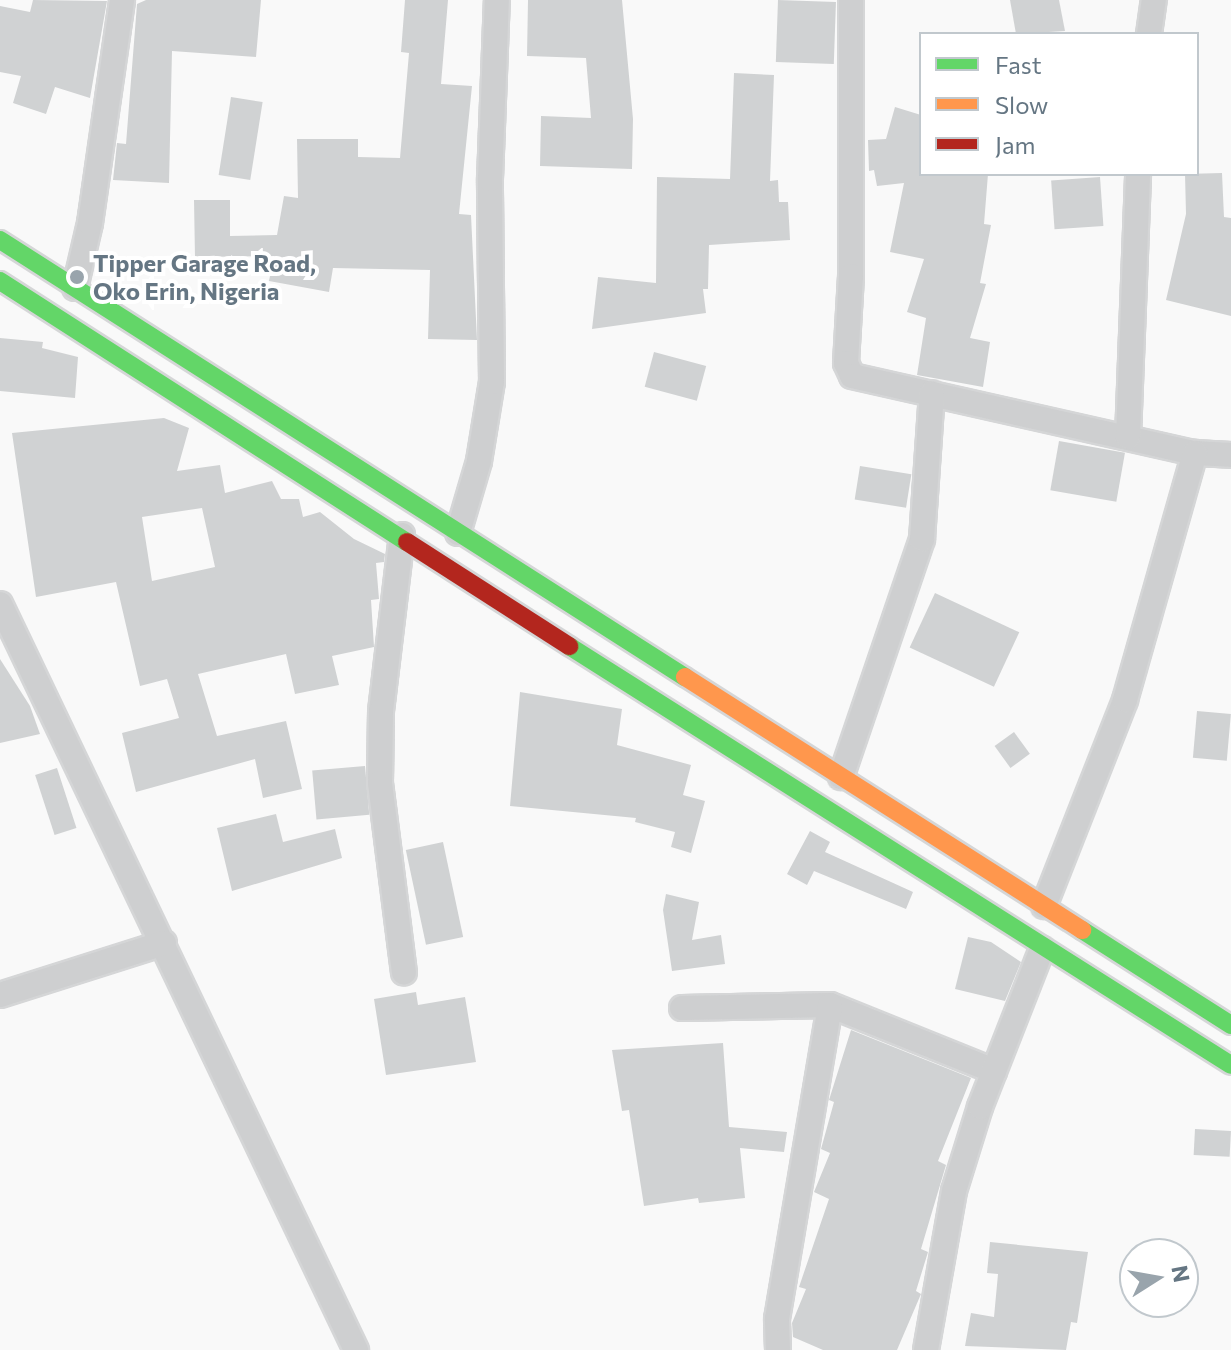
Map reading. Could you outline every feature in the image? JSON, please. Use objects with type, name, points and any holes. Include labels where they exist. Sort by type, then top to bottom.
[{"type":"main road","points":[[0,240],[1231,1025]]},
{"type":"main road","points":[[0,281],[402,535],[1042,949],[1231,1065]]},
{"type":"street","points":[[75,288],[90,223],[122,0]]},
{"type":"street","points":[[458,533],[479,461],[492,382],[490,179],[497,0]]},
{"type":"street","points":[[851,0],[851,276],[846,363],[852,376],[1195,453],[1231,455]]},
{"type":"street","points":[[1149,32],[1154,0]]},
{"type":"street","points":[[1128,437],[1138,176]]},
{"type":"street","points":[[841,777],[922,539],[932,393]]},
{"type":"street","points":[[1044,906],[1125,700],[1195,453]]},
{"type":"street","points":[[402,535],[381,711],[380,783],[404,972]]},
{"type":"street","points":[[0,604],[356,1350]]},
{"type":"street","points":[[0,995],[164,943]]},
{"type":"street","points":[[926,1350],[954,1191],[994,1071],[1042,949]]},
{"type":"street","points":[[682,1008],[830,1005],[994,1071]]},
{"type":"street","points":[[778,1350],[777,1319],[830,1005]]},
{"type":"building","points":[[33,0],[107,1],[90,98],[55,87],[46,114],[13,103],[21,76],[0,72],[0,6],[30,12]]},
{"type":"building","points":[[146,0],[261,0],[256,57],[172,51],[169,183],[113,180],[117,143],[126,144],[137,4]]},
{"type":"building","points":[[405,0],[448,0],[441,84],[472,86],[459,214],[471,215],[477,340],[428,339],[430,270],[333,268],[329,292],[269,281],[274,256],[195,257],[194,200],[230,200],[230,236],[277,235],[284,196],[298,198],[297,139],[358,139],[358,157],[400,158],[409,53],[401,52]]},
{"type":"building","points":[[528,0],[622,0],[633,119],[632,169],[540,166],[541,116],[591,118],[586,58],[527,56]]},
{"type":"building","points":[[778,0],[836,2],[834,64],[776,62]]},
{"type":"building","points":[[1010,0],[1059,0],[1065,31],[1016,32]]},
{"type":"building","points":[[734,73],[774,75],[770,181],[778,180],[779,202],[788,202],[790,240],[709,245],[708,289],[703,289],[706,313],[592,329],[598,277],[656,283],[657,177],[730,179]]},
{"type":"building","points":[[231,97],[263,102],[250,180],[219,175]]},
{"type":"building","points":[[895,107],[919,114],[919,176],[988,176],[984,224],[991,225],[980,283],[986,284],[970,338],[990,342],[983,387],[917,375],[926,318],[907,312],[924,259],[890,252],[904,183],[877,186],[874,170],[869,171],[868,140],[886,139]]},
{"type":"building","points":[[1222,173],[1224,217],[1231,218],[1231,316],[1166,300],[1186,214],[1185,176]]},
{"type":"building","points":[[1100,177],[1103,226],[1055,229],[1051,180]]},
{"type":"building","points":[[0,338],[43,342],[42,348],[78,357],[75,398],[0,391]]},
{"type":"building","points":[[654,352],[706,366],[697,401],[645,387]]},
{"type":"building","points":[[164,418],[189,428],[177,471],[220,465],[225,493],[272,481],[281,499],[299,499],[303,517],[320,512],[354,539],[385,554],[384,562],[376,563],[379,599],[371,600],[374,647],[332,656],[339,685],[295,694],[286,654],[198,674],[217,736],[286,721],[302,789],[263,798],[255,759],[136,792],[122,733],[179,718],[167,679],[140,686],[116,582],[36,597],[12,433]],"holes":[[[202,508],[215,567],[152,581],[142,517]]]},
{"type":"building","points":[[1059,441],[1125,453],[1116,502],[1050,490]]},
{"type":"building","points":[[860,466],[911,474],[906,508],[855,500]]},
{"type":"building","points":[[935,593],[1019,632],[994,687],[910,647]]},
{"type":"building","points":[[0,659],[30,706],[40,734],[0,743]]},
{"type":"building","points":[[520,692],[622,709],[617,745],[691,765],[683,795],[705,801],[691,853],[671,847],[675,832],[635,822],[636,818],[510,806]]},
{"type":"building","points":[[1197,711],[1231,714],[1227,761],[1193,758]]},
{"type":"building","points":[[1014,732],[1030,754],[1010,768],[995,746]]},
{"type":"building","points":[[365,766],[369,815],[316,819],[312,771]]},
{"type":"building","points":[[57,768],[76,828],[55,835],[35,775]]},
{"type":"building","points":[[276,814],[283,842],[335,829],[342,858],[232,891],[217,828]]},
{"type":"building","points":[[810,831],[830,842],[825,852],[913,892],[906,909],[814,871],[807,885],[787,874]]},
{"type":"building","points":[[443,842],[463,937],[426,945],[406,850]]},
{"type":"building","points":[[666,894],[699,902],[692,940],[721,935],[725,964],[672,971],[663,910]]},
{"type":"building","points":[[968,937],[991,942],[1021,962],[1005,1001],[955,989]]},
{"type":"building","points":[[416,992],[418,1005],[465,997],[476,1062],[386,1075],[374,999]]},
{"type":"building","points":[[851,1030],[971,1078],[938,1161],[946,1165],[921,1249],[928,1252],[916,1291],[921,1294],[897,1350],[823,1350],[793,1337],[792,1323],[806,1289],[799,1287],[829,1199],[814,1192],[830,1153],[821,1149],[834,1102],[829,1100]]},
{"type":"building","points":[[723,1043],[729,1127],[787,1132],[784,1152],[740,1148],[745,1198],[699,1203],[698,1198],[644,1206],[629,1110],[622,1111],[612,1050]]},
{"type":"building","points":[[1195,1129],[1231,1131],[1230,1157],[1194,1155]]},
{"type":"building","points":[[990,1242],[1088,1252],[1077,1323],[1071,1322],[1066,1350],[965,1346],[971,1313],[994,1317],[998,1274],[987,1273]]},
{"type":"traffic: fast","points":[[0,240],[685,677]]},
{"type":"traffic: fast","points":[[0,281],[407,542]]},
{"type":"traffic: fast","points":[[569,646],[1231,1065]]},
{"type":"traffic: fast","points":[[1082,930],[1231,1025]]},
{"type":"traffic: slow","points":[[685,677],[1082,930]]},
{"type":"traffic: jam","points":[[407,542],[569,646]]},
{"type":"place","name":"Tipper Garage Road, Oko Erin, Nigeria","points":[[77,277]]}]
